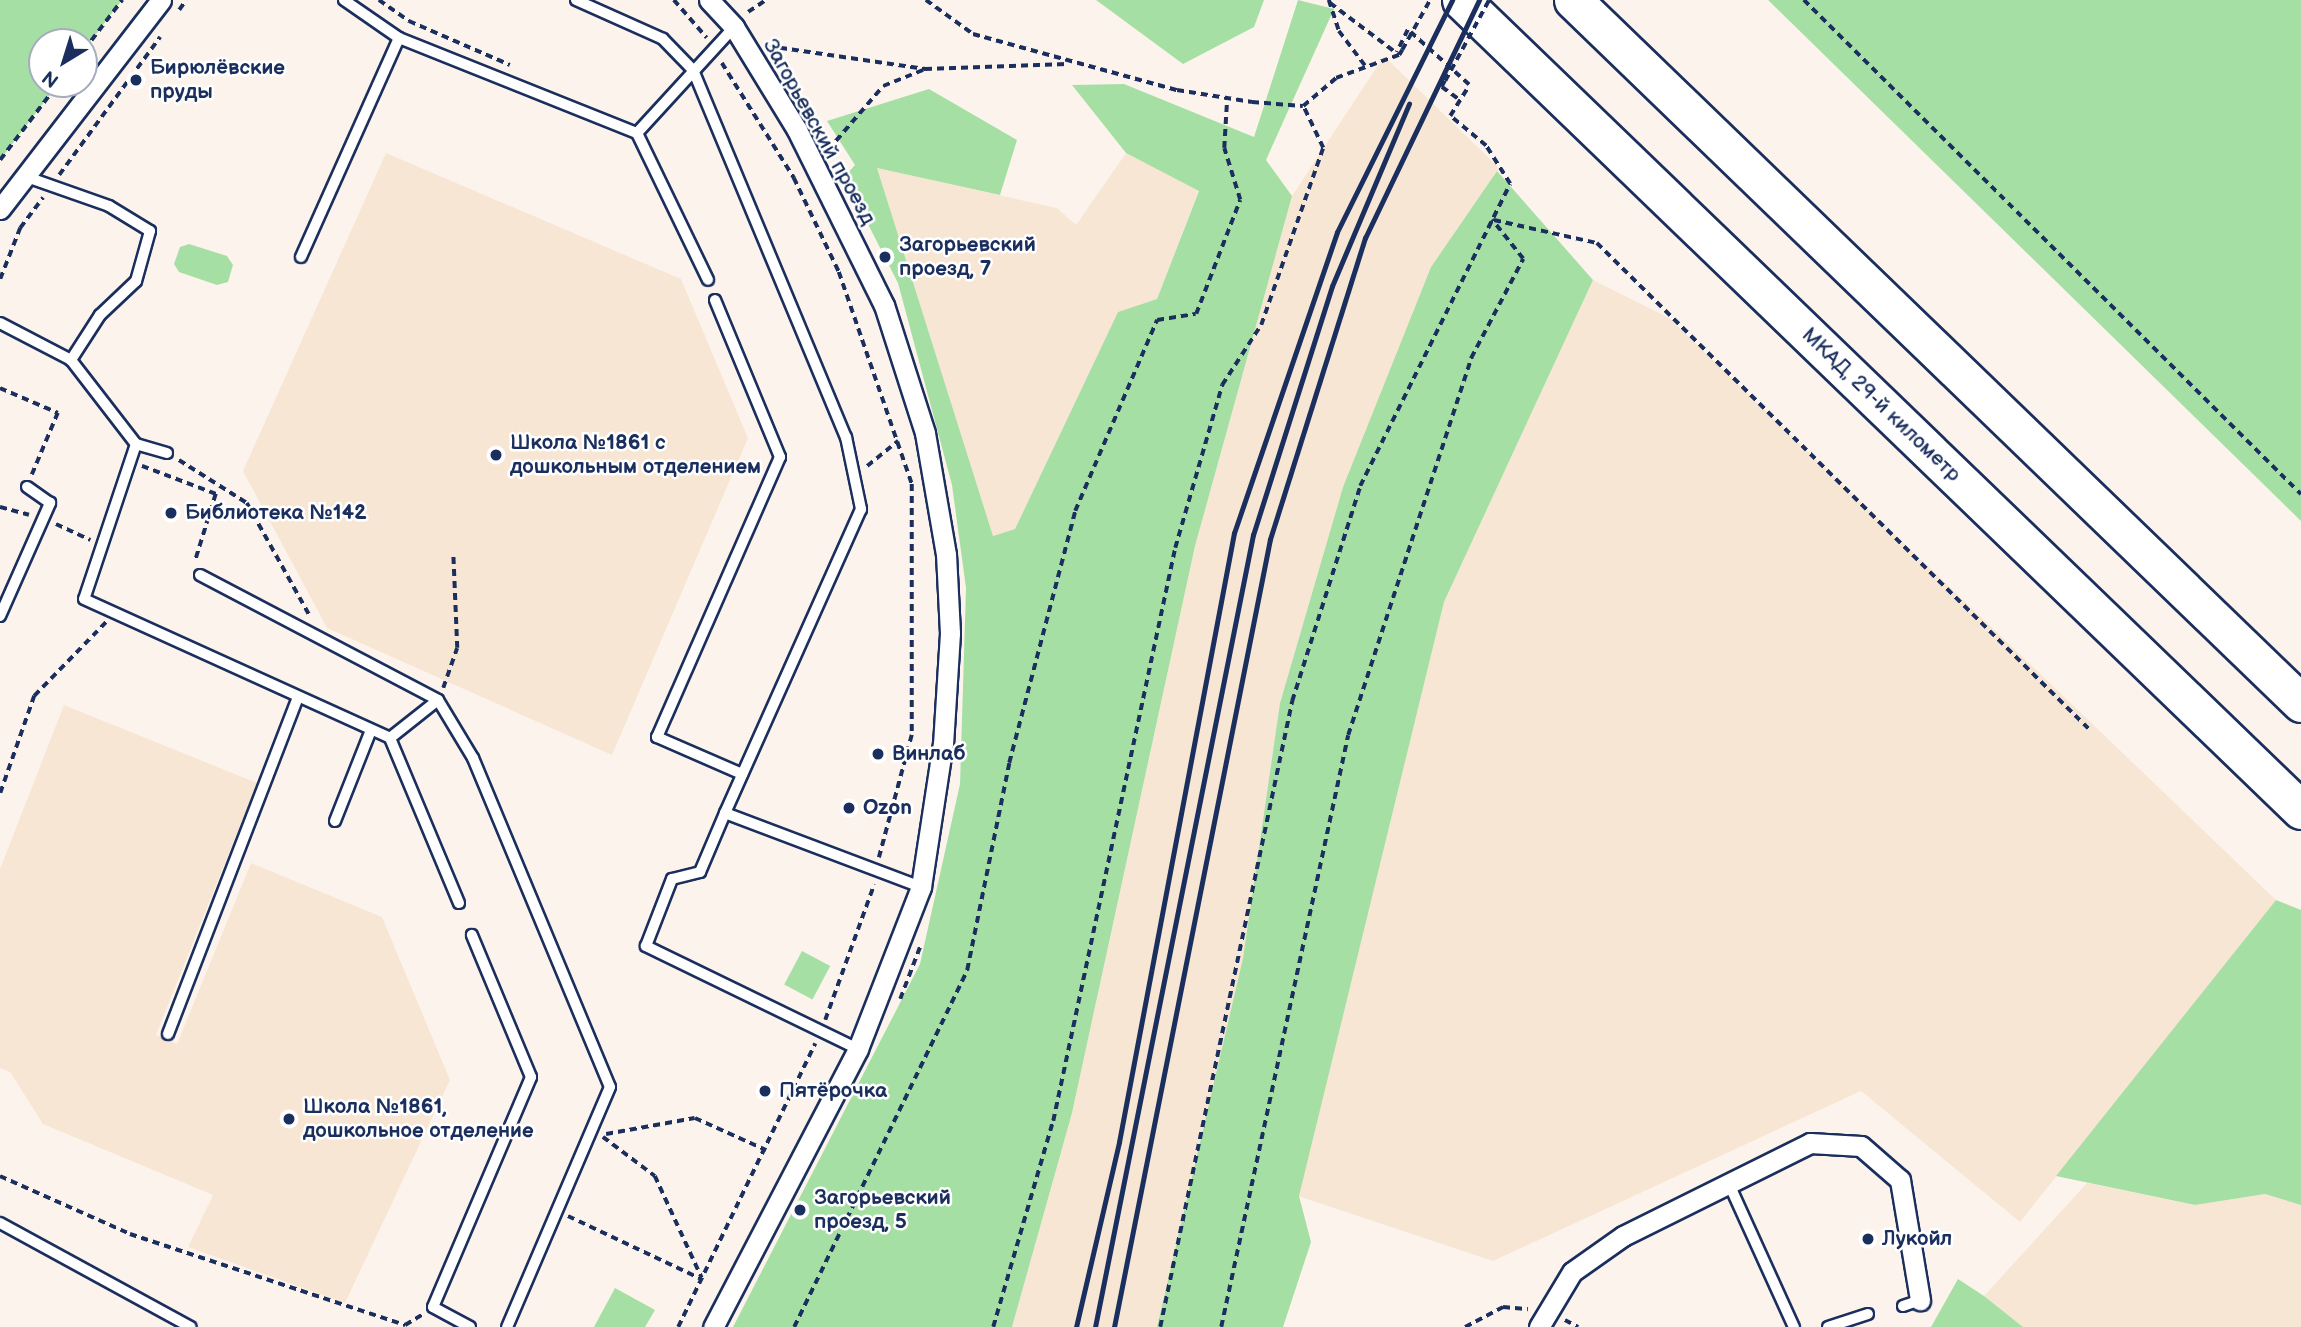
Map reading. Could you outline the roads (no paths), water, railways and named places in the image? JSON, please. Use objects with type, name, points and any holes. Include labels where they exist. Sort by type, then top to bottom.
[{"type":"highway","name":"МКАД, 29-й километр","points":[[1461,0],[2301,810]]},
{"type":"highway","points":[[1573,0],[2301,703]]},
{"type":"street","points":[[0,209],[161,0]]},
{"type":"street","name":"Загорьевский проезд","points":[[709,0],[743,22],[861,254],[925,433],[946,554],[950,633],[943,743],[921,887],[858,1049],[713,1327]]},
{"type":"street","points":[[1542,1318],[1572,1272],[1623,1237],[1810,1143],[1861,1146],[1899,1180],[1911,1303]]},
{"type":"lane","points":[[344,0],[399,38],[637,133],[708,280]]},
{"type":"lane","points":[[576,0],[663,39],[693,70],[846,437],[861,509],[699,872],[672,879],[646,946],[858,1049]]},
{"type":"lane","points":[[637,133],[713,49],[743,22]]},
{"type":"lane","points":[[301,257],[399,38]]},
{"type":"lane","points":[[24,176],[109,206],[150,231],[151,242],[136,281],[100,315],[71,360]]},
{"type":"lane","points":[[715,300],[780,457],[656,737],[742,774]]},
{"type":"lane","points":[[0,323],[71,360],[136,444],[167,453]]},
{"type":"lane","points":[[136,444],[84,599],[390,738],[459,903]]},
{"type":"lane","points":[[0,616],[50,503],[27,487]]},
{"type":"lane","points":[[200,575],[438,700],[473,758],[610,1087],[559,1212],[507,1327]]},
{"type":"lane","points":[[168,1034],[298,696]]},
{"type":"lane","points":[[390,738],[438,700]]},
{"type":"lane","points":[[335,821],[371,730]]},
{"type":"lane","points":[[725,813],[921,887]]},
{"type":"lane","points":[[470,1327],[433,1307],[530,1077],[472,935]]},
{"type":"lane","points":[[1729,1184],[1794,1327]]},
{"type":"lane","points":[[0,1223],[191,1327]]},
{"type":"lane","points":[[1828,1327],[1868,1314]]},
{"type":"railway","points":[[1076,1327],[1119,1142],[1234,533],[1337,232],[1452,0]]},
{"type":"railway","points":[[1114,1327],[1270,539],[1365,238],[1479,0]]},
{"type":"railway","points":[[1095,1327],[1253,535],[1332,286],[1409,104]]},
{"type":"place","name":"Бирюлёвские пруды","points":[[136,80]]},
{"type":"place","name":"Загорьевский проезд, 7","points":[[885,257]]},
{"type":"place","name":"Школа №1861 с дошкольным отделением","points":[[496,455]]},
{"type":"place","name":"Библиотека №142","points":[[171,513]]},
{"type":"place","name":"Винлаб","points":[[878,754]]},
{"type":"place","name":"Ozon","points":[[849,808]]},
{"type":"place","name":"Пятёрочка","points":[[765,1091]]},
{"type":"place","name":"Школа №1861, дошкольное отделение","points":[[289,1119]]},
{"type":"place","name":"Загорьевский проезд, 5","points":[[800,1210]]},
{"type":"place","name":"Лукойл","points":[[1868,1239]]}]
